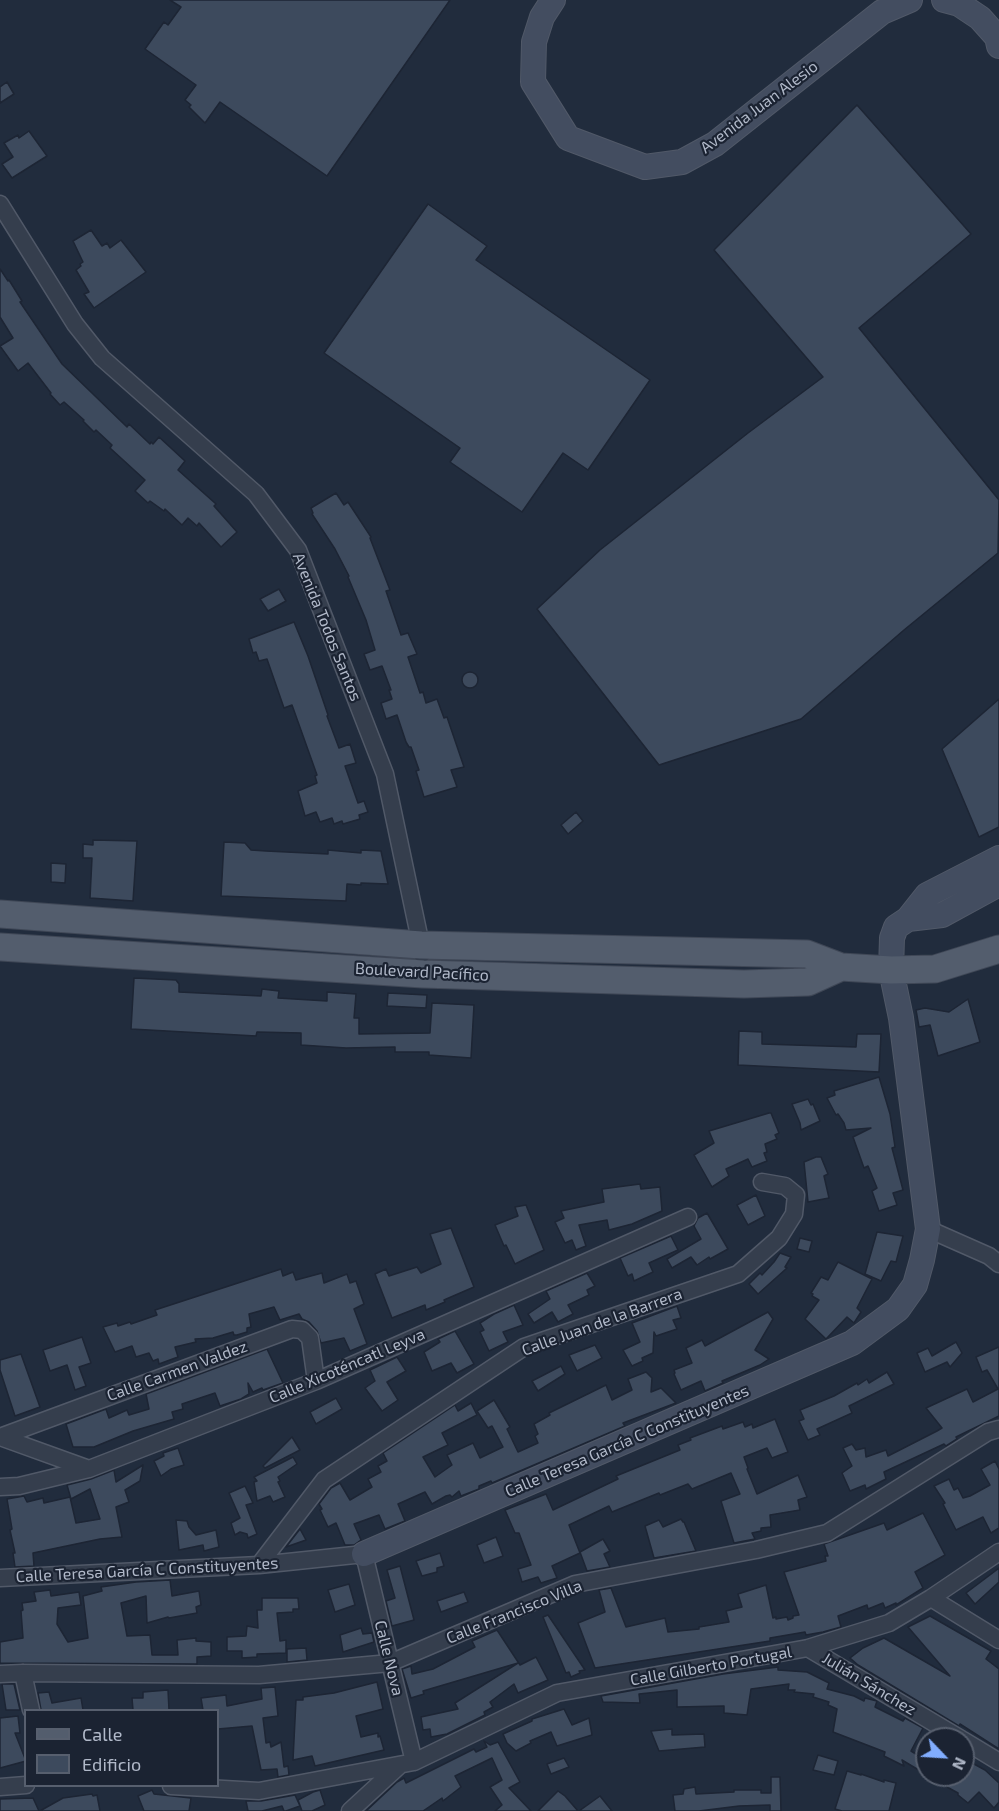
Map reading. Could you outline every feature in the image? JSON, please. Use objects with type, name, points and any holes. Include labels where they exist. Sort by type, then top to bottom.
[{"type":"main road","name":"Boulevard Pacífico","points":[[0,914],[421,945],[807,954],[841,967],[891,970],[935,969],[999,950]]},
{"type":"main road","name":"Boulevard Pacífico","points":[[0,946],[423,974],[744,984],[808,982],[841,967]]},
{"type":"street","name":"Avenida Juan Alesio","points":[[553,0],[542,17],[534,42],[533,82],[568,138],[645,167],[682,162],[715,144],[882,12],[910,0]]},
{"type":"street","points":[[944,0],[959,4],[980,18],[997,38],[999,46]]},
{"type":"street","name":"Avenida Todos Santos","points":[[0,204],[75,324],[102,358],[256,494],[298,550],[385,774],[421,945],[423,974]]},
{"type":"street","name":"Calle Teresa García C Constituyentes","points":[[0,1578],[259,1565],[364,1554],[852,1343],[898,1309],[915,1284],[928,1229],[901,1018],[891,970],[892,938],[899,924],[908,919],[927,895],[999,858]]},
{"type":"street","points":[[908,919],[942,915],[999,884]]},
{"type":"street","name":"Calle Juan de la Barrera","points":[[259,1565],[324,1480],[524,1347],[738,1274],[780,1238],[794,1214],[796,1195],[785,1186],[762,1182]]},
{"type":"street","name":"Calle Xicoténcatl Leyva","points":[[0,1487],[19,1486],[88,1468],[316,1381],[688,1217]]},
{"type":"street","points":[[928,1229],[996,1256]]},
{"type":"street","name":"Calle Carmen Valdez","points":[[0,1437],[292,1329],[302,1330],[310,1338],[316,1381]]},
{"type":"street","name":"Calle Francisco Villa","points":[[0,1674],[259,1675],[390,1663],[575,1584],[756,1550],[827,1533],[988,1432],[999,1429]]},
{"type":"street","points":[[0,1437],[88,1468]]},
{"type":"street","name":"Calle Gilberto Portugal","points":[[407,1763],[557,1693],[808,1648],[889,1623],[999,1552]]},
{"type":"street","name":"Calle Nova","points":[[364,1554],[390,1663],[407,1763]]},
{"type":"street","points":[[931,1598],[999,1640]]},
{"type":"street","name":"Julián Sánchez","points":[[808,1648],[942,1727]]},
{"type":"street","points":[[23,1673],[31,1709]]},
{"type":"street","name":"Julián Sánchez","points":[[975,1747],[999,1762]]},
{"type":"street","points":[[200,1787],[259,1791],[407,1763]]},
{"type":"street","points":[[350,1811],[407,1763]]},
{"type":"street","points":[[0,1787],[24,1785]]},
{"type":"building","points":[[170,0],[450,0],[327,176],[220,102],[205,123],[189,107],[191,105],[185,100],[196,85],[145,49],[164,22],[168,25],[181,7]]},
{"type":"building","points":[[7,82],[14,94],[0,103],[0,87]]},
{"type":"building","points":[[857,105],[971,234],[859,328],[999,500],[998,553],[801,719],[659,765],[537,609],[600,550],[823,377],[714,250]]},
{"type":"building","points":[[29,131],[47,156],[12,178],[2,164],[13,157],[4,143],[18,135],[19,138]]},
{"type":"building","points":[[428,204],[487,246],[476,260],[650,380],[588,470],[563,453],[522,512],[450,462],[460,448],[324,353]]},
{"type":"building","points":[[91,230],[102,246],[107,243],[110,248],[121,240],[146,272],[94,308],[84,294],[89,292],[76,270],[83,262],[73,241]]},
{"type":"building","points":[[0,269],[62,364],[127,427],[129,424],[150,444],[151,442],[153,444],[159,437],[185,461],[178,470],[216,504],[214,506],[237,532],[221,547],[199,523],[197,526],[188,518],[182,525],[165,509],[164,511],[150,501],[148,503],[135,491],[145,480],[110,448],[112,445],[96,430],[94,432],[64,402],[60,405],[28,363],[18,371],[0,346],[13,338],[0,317]]},
{"type":"building","points":[[336,493],[344,505],[348,502],[371,537],[390,590],[386,591],[401,635],[408,633],[417,654],[408,657],[420,693],[423,692],[426,703],[437,699],[444,718],[447,717],[464,767],[451,770],[457,787],[424,797],[416,771],[419,770],[397,715],[386,719],[381,703],[392,699],[389,690],[391,690],[382,666],[370,670],[364,654],[375,650],[366,620],[349,576],[335,549],[312,514],[311,508]]},
{"type":"building","points":[[279,589],[286,601],[268,611],[260,599]]},
{"type":"building","points":[[294,622],[339,748],[350,744],[356,763],[345,766],[358,803],[364,801],[368,812],[359,815],[360,819],[343,824],[342,821],[334,824],[332,818],[320,822],[316,812],[305,816],[298,791],[317,783],[315,776],[317,775],[292,705],[284,708],[267,659],[259,661],[256,652],[253,653],[249,639]]},
{"type":"building","points":[[467,672],[473,672],[478,680],[476,686],[467,688],[462,683],[462,677]]},
{"type":"building","points":[[999,699],[999,827],[979,837],[942,749]]},
{"type":"building","points":[[576,812],[583,821],[568,834],[561,825]]},
{"type":"building","points":[[93,840],[137,841],[133,901],[90,898],[92,858],[83,858],[83,844],[93,845]]},
{"type":"building","points":[[224,842],[245,843],[251,850],[266,851],[328,854],[328,850],[361,853],[361,850],[381,851],[388,884],[347,884],[346,901],[221,896]]},
{"type":"building","points":[[51,863],[66,864],[65,883],[51,882]]},
{"type":"building","points":[[134,978],[176,980],[179,984],[179,992],[261,996],[262,989],[279,991],[278,998],[327,1001],[327,992],[356,994],[354,1018],[359,1018],[359,1034],[430,1033],[432,1003],[474,1005],[471,1058],[429,1055],[429,1052],[395,1052],[395,1047],[346,1048],[301,1045],[301,1033],[257,1032],[256,1036],[131,1029]]},
{"type":"building","points":[[388,993],[427,995],[426,1008],[387,1006]]},
{"type":"building","points":[[968,999],[980,1042],[938,1056],[930,1025],[919,1027],[916,1010],[925,1008],[949,1012]]},
{"type":"building","points":[[739,1031],[762,1032],[762,1044],[856,1047],[857,1034],[881,1034],[879,1072],[738,1065]]},
{"type":"building","points":[[879,1077],[890,1114],[895,1147],[892,1148],[903,1190],[893,1193],[897,1205],[879,1211],[872,1191],[877,1188],[868,1166],[864,1168],[853,1137],[871,1128],[846,1130],[844,1123],[838,1114],[836,1115],[827,1098],[835,1095],[834,1091]]},
{"type":"building","points":[[808,1099],[811,1105],[813,1104],[820,1121],[801,1130],[792,1104]]},
{"type":"building","points":[[769,1113],[779,1133],[775,1135],[777,1139],[765,1144],[767,1152],[764,1153],[767,1161],[752,1167],[748,1159],[726,1169],[729,1176],[712,1187],[694,1155],[714,1143],[709,1131]]},
{"type":"building","points":[[821,1157],[828,1174],[824,1176],[829,1198],[808,1202],[804,1162]]},
{"type":"building","points":[[640,1184],[641,1189],[660,1187],[662,1211],[632,1224],[609,1230],[607,1220],[579,1225],[586,1246],[576,1250],[572,1240],[565,1243],[555,1222],[564,1218],[561,1211],[604,1202],[602,1189]]},
{"type":"building","points":[[756,1195],[765,1216],[748,1225],[737,1205]]},
{"type":"building","points":[[526,1205],[544,1250],[515,1264],[495,1225],[518,1216],[515,1207]]},
{"type":"building","points":[[707,1213],[728,1249],[697,1265],[691,1257],[672,1268],[667,1259],[701,1239],[694,1226],[698,1218]]},
{"type":"building","points":[[451,1228],[474,1287],[426,1310],[425,1305],[392,1318],[375,1274],[386,1269],[389,1276],[417,1267],[421,1273],[441,1264],[430,1234]]},
{"type":"building","points":[[877,1232],[903,1236],[896,1262],[891,1261],[881,1281],[865,1274]]},
{"type":"building","points":[[671,1236],[678,1250],[649,1263],[653,1272],[634,1281],[632,1274],[628,1276],[620,1258]]},
{"type":"building","points":[[800,1238],[812,1241],[809,1252],[797,1249]]},
{"type":"building","points":[[780,1253],[791,1257],[785,1267],[787,1268],[758,1294],[749,1284],[760,1273],[762,1275]]},
{"type":"building","points":[[838,1262],[872,1279],[857,1308],[861,1312],[854,1323],[847,1317],[826,1339],[805,1319],[819,1300],[811,1293],[821,1277],[828,1280]]},
{"type":"building","points":[[281,1269],[283,1276],[293,1272],[296,1280],[322,1273],[324,1283],[347,1274],[350,1283],[356,1281],[364,1304],[354,1309],[367,1344],[350,1351],[344,1338],[321,1343],[317,1331],[299,1314],[280,1320],[274,1307],[249,1314],[251,1327],[247,1328],[247,1332],[234,1335],[233,1332],[213,1338],[195,1339],[196,1342],[175,1347],[178,1357],[159,1364],[158,1359],[153,1361],[149,1353],[136,1357],[132,1346],[115,1352],[103,1327],[117,1323],[118,1326],[130,1322],[131,1324],[157,1315],[155,1310]]},
{"type":"building","points":[[587,1273],[595,1286],[587,1290],[589,1295],[568,1305],[573,1314],[558,1322],[552,1312],[534,1323],[528,1314],[550,1299],[546,1291]]},
{"type":"building","points":[[514,1305],[523,1325],[503,1332],[508,1342],[489,1351],[480,1332],[484,1330],[480,1323]]},
{"type":"building","points":[[677,1306],[681,1318],[673,1320],[677,1329],[656,1336],[654,1332],[653,1353],[632,1366],[623,1350],[640,1342],[632,1323]]},
{"type":"building","points":[[768,1312],[773,1319],[755,1350],[769,1359],[705,1391],[701,1381],[681,1390],[674,1370],[692,1363],[686,1348],[702,1340],[705,1346]]},
{"type":"building","points":[[455,1331],[474,1364],[457,1373],[451,1363],[432,1371],[424,1352],[440,1342],[438,1339]]},
{"type":"building","points":[[82,1337],[91,1363],[79,1367],[86,1386],[75,1390],[67,1365],[50,1371],[43,1350]]},
{"type":"building","points":[[956,1342],[962,1353],[950,1367],[947,1362],[925,1372],[917,1353],[928,1348],[932,1356]]},
{"type":"building","points":[[595,1345],[602,1358],[577,1371],[569,1355]]},
{"type":"building","points":[[999,1347],[999,1416],[956,1437],[957,1439],[946,1446],[944,1444],[884,1472],[886,1479],[866,1489],[865,1485],[850,1491],[842,1473],[852,1466],[843,1448],[852,1444],[856,1450],[865,1448],[866,1457],[886,1450],[888,1456],[942,1428],[926,1408],[967,1389],[973,1402],[998,1389],[987,1370],[982,1372],[976,1357]]},
{"type":"building","points":[[267,1349],[283,1383],[253,1392],[248,1383],[249,1394],[220,1406],[215,1393],[182,1404],[183,1409],[172,1412],[174,1419],[133,1431],[94,1447],[73,1447],[66,1424],[106,1409],[109,1418],[127,1410],[129,1415],[149,1409],[146,1394]]},
{"type":"building","points":[[21,1354],[40,1407],[15,1416],[0,1370],[0,1360]]},
{"type":"building","points":[[397,1357],[406,1371],[387,1382],[398,1400],[382,1411],[365,1388],[375,1381],[370,1370]]},
{"type":"building","points":[[561,1366],[565,1374],[538,1391],[532,1381]]},
{"type":"building","points":[[646,1372],[652,1378],[651,1392],[661,1388],[676,1403],[623,1423],[625,1426],[492,1483],[491,1481],[479,1486],[479,1489],[461,1496],[459,1491],[452,1497],[446,1496],[432,1504],[425,1492],[398,1504],[405,1521],[385,1529],[379,1515],[354,1524],[361,1540],[354,1545],[345,1545],[336,1523],[328,1527],[320,1510],[322,1509],[319,1504],[331,1488],[340,1483],[350,1500],[372,1487],[368,1479],[381,1472],[378,1466],[387,1461],[383,1453],[455,1405],[458,1411],[471,1403],[477,1415],[442,1433],[448,1445],[423,1457],[435,1477],[452,1465],[447,1455],[473,1443],[480,1458],[503,1447],[492,1426],[488,1428],[477,1411],[494,1400],[510,1427],[507,1429],[518,1452],[538,1443],[535,1436],[538,1434],[534,1424],[550,1415],[549,1413],[606,1385],[612,1400],[632,1390],[628,1379]]},
{"type":"building","points":[[887,1372],[894,1384],[849,1406],[852,1413],[817,1429],[820,1435],[808,1440],[799,1421],[804,1419],[800,1410],[867,1379],[869,1383]]},
{"type":"building","points":[[336,1398],[342,1409],[316,1424],[310,1412]]},
{"type":"building","points":[[775,1419],[788,1452],[772,1458],[767,1448],[744,1457],[757,1494],[798,1475],[807,1497],[798,1500],[800,1510],[770,1515],[771,1527],[761,1528],[761,1531],[752,1533],[755,1539],[734,1543],[721,1501],[740,1494],[731,1473],[692,1489],[688,1484],[660,1495],[659,1493],[612,1512],[609,1506],[569,1525],[580,1553],[552,1566],[557,1578],[541,1583],[538,1577],[522,1582],[518,1569],[531,1565],[519,1533],[515,1533],[505,1510],[546,1494],[553,1510],[618,1479],[616,1476],[680,1450],[678,1445],[691,1440],[690,1438],[722,1426],[723,1429],[743,1422],[745,1427],[752,1424],[753,1428]]},
{"type":"building","points":[[292,1437],[300,1450],[265,1468],[263,1466]]},
{"type":"building","points":[[178,1448],[184,1465],[171,1469],[161,1476],[154,1461],[164,1456],[163,1453]]},
{"type":"building","points":[[293,1457],[297,1464],[278,1477],[285,1497],[273,1502],[270,1496],[257,1501],[254,1482],[257,1481],[254,1477]]},
{"type":"building","points":[[995,1461],[999,1469],[999,1528],[991,1533],[983,1517],[956,1530],[943,1504],[945,1503],[934,1486],[949,1479],[954,1490],[958,1488],[963,1498],[970,1496],[990,1485],[981,1469]]},
{"type":"building","points":[[143,1465],[140,1481],[125,1490],[129,1502],[116,1507],[122,1537],[100,1539],[33,1553],[34,1566],[15,1567],[7,1499],[24,1496],[27,1502],[43,1498],[44,1503],[70,1497],[76,1523],[100,1519],[90,1489],[71,1499],[67,1485],[114,1470],[116,1482]]},
{"type":"building","points":[[245,1486],[253,1503],[246,1505],[257,1534],[248,1538],[247,1534],[240,1532],[235,1535],[231,1523],[240,1518],[229,1493]]},
{"type":"building","points":[[923,1513],[945,1555],[915,1572],[923,1588],[896,1605],[896,1603],[885,1608],[883,1603],[868,1609],[867,1605],[838,1616],[841,1627],[823,1632],[806,1635],[805,1632],[770,1638],[770,1641],[595,1668],[578,1623],[605,1612],[599,1590],[611,1588],[626,1627],[665,1618],[668,1632],[699,1629],[699,1627],[729,1622],[726,1611],[742,1607],[738,1594],[766,1585],[773,1618],[787,1617],[788,1620],[799,1615],[784,1572],[826,1561],[825,1556],[828,1556],[824,1544],[884,1523],[887,1530]]},
{"type":"building","points":[[681,1519],[696,1551],[654,1558],[645,1526],[659,1520],[663,1527]]},
{"type":"building","points":[[176,1520],[187,1521],[196,1535],[216,1530],[219,1547],[204,1551],[203,1545],[179,1550]]},
{"type":"building","points":[[300,1529],[306,1540],[286,1547]]},
{"type":"building","points":[[496,1537],[503,1556],[484,1563],[477,1545]]},
{"type":"building","points":[[603,1539],[610,1551],[604,1554],[610,1567],[587,1571],[580,1552]]},
{"type":"building","points":[[440,1553],[444,1566],[437,1568],[437,1572],[422,1576],[416,1561]]},
{"type":"building","points":[[400,1566],[414,1620],[392,1626],[386,1601],[395,1598],[387,1570]]},
{"type":"building","points":[[999,1568],[999,1582],[975,1604],[966,1593]]},
{"type":"building","points":[[170,1580],[172,1596],[199,1591],[201,1605],[196,1607],[197,1613],[147,1623],[146,1596],[121,1603],[127,1636],[150,1635],[152,1655],[178,1655],[177,1640],[196,1638],[196,1641],[211,1642],[211,1656],[197,1657],[197,1664],[0,1663],[0,1642],[23,1638],[22,1603],[36,1601],[34,1592],[50,1590],[51,1596],[79,1592],[81,1605],[58,1608],[57,1624],[68,1642],[88,1638],[83,1596],[102,1591],[101,1587]]},
{"type":"building","points":[[349,1584],[355,1605],[335,1612],[328,1590]]},
{"type":"building","points":[[464,1592],[468,1602],[441,1612],[437,1601]]},
{"type":"building","points":[[262,1598],[298,1598],[299,1609],[293,1609],[293,1612],[277,1613],[280,1641],[286,1640],[286,1653],[257,1654],[257,1657],[242,1658],[242,1651],[227,1651],[227,1637],[246,1636],[247,1626],[258,1628],[257,1610],[262,1610]]},
{"type":"building","points":[[548,1615],[585,1670],[571,1677],[569,1672],[566,1673],[543,1617]]},
{"type":"building","points":[[930,1616],[991,1651],[986,1659],[999,1669],[999,1749],[975,1734],[975,1727],[965,1727],[960,1724],[959,1726],[850,1658],[863,1648],[884,1638],[950,1676],[908,1627]]},
{"type":"building","points":[[361,1628],[363,1634],[372,1633],[374,1642],[343,1652],[340,1635]]},
{"type":"building","points":[[497,1630],[520,1665],[536,1657],[548,1680],[518,1693],[514,1684],[490,1702],[493,1707],[484,1712],[485,1715],[447,1734],[431,1737],[430,1729],[423,1730],[421,1717],[458,1709],[455,1703],[518,1663],[423,1691],[424,1694],[411,1698],[402,1669],[411,1666],[412,1674],[433,1669],[475,1647],[472,1641]]},
{"type":"building","points":[[306,1648],[307,1660],[287,1662],[287,1649]]},
{"type":"building","points":[[778,1667],[778,1670],[807,1672],[829,1683],[827,1689],[864,1701],[865,1698],[877,1701],[875,1707],[903,1721],[905,1718],[921,1727],[915,1727],[915,1743],[911,1751],[915,1754],[915,1768],[902,1760],[904,1766],[884,1756],[885,1752],[833,1732],[837,1709],[828,1705],[829,1702],[813,1697],[814,1694],[788,1690],[789,1684],[751,1689],[747,1715],[724,1713],[724,1706],[677,1707],[677,1690],[639,1694],[640,1703],[603,1702],[601,1696],[723,1674]]},
{"type":"building","points":[[377,1682],[383,1709],[356,1716],[361,1737],[378,1733],[384,1750],[315,1766],[312,1756],[293,1760],[296,1700]]},
{"type":"building","points":[[2,1684],[14,1684],[20,1710],[6,1710]]},
{"type":"building","points":[[275,1687],[278,1716],[263,1718],[266,1743],[270,1742],[271,1747],[281,1742],[284,1767],[288,1766],[289,1775],[278,1777],[277,1769],[261,1770],[252,1726],[219,1729],[219,1709],[203,1709],[201,1698],[226,1695],[227,1706],[262,1699],[261,1688]]},
{"type":"building","points":[[168,1690],[169,1709],[133,1709],[132,1698],[143,1698],[143,1692]]},
{"type":"building","points":[[49,1692],[52,1703],[81,1698],[83,1709],[41,1709],[38,1693]]},
{"type":"building","points":[[564,1709],[572,1725],[589,1718],[592,1735],[557,1746],[551,1732],[530,1741],[531,1743],[516,1751],[507,1743],[503,1734],[532,1719]]},
{"type":"building","points":[[18,1716],[20,1733],[15,1733],[24,1762],[0,1768],[0,1718]]},
{"type":"building","points":[[672,1729],[672,1735],[704,1734],[705,1747],[659,1751],[651,1731]]},
{"type":"building","points":[[484,1741],[490,1745],[498,1742],[520,1782],[509,1788],[531,1811],[495,1811],[502,1805],[490,1787],[502,1780],[492,1758],[455,1776],[461,1787],[443,1801],[442,1798],[423,1811],[366,1811],[397,1782],[404,1778],[406,1783],[474,1749],[476,1752],[487,1747]]},
{"type":"building","points":[[818,1755],[838,1761],[834,1775],[813,1770]]},
{"type":"building","points":[[564,1758],[569,1767],[551,1774],[547,1764]]},
{"type":"building","points":[[975,1765],[999,1783],[999,1802],[994,1808],[979,1792],[968,1803],[958,1793],[947,1787],[975,1787]]},
{"type":"building","points":[[847,1771],[884,1782],[884,1780],[896,1783],[889,1811],[835,1809]]},
{"type":"building","points":[[771,1777],[780,1777],[781,1811],[770,1811],[770,1805],[675,1811],[673,1795],[683,1794],[684,1789],[695,1787],[696,1794],[734,1792],[734,1790],[761,1790],[761,1793],[771,1793]]},
{"type":"building","points":[[152,1790],[154,1794],[191,1798],[189,1811],[144,1811],[138,1796]]},
{"type":"building","points":[[320,1790],[325,1805],[312,1811],[302,1811],[298,1800]]},
{"type":"building","points":[[558,1791],[578,1811],[538,1811]]},
{"type":"building","points":[[97,1795],[100,1811],[40,1811],[63,1798]]},
{"type":"building","points":[[295,1795],[300,1806],[286,1811],[282,1806],[262,1811],[248,1811],[246,1801],[261,1801]]},
{"type":"building","points":[[600,1796],[612,1811],[579,1811]]},
{"type":"building","points":[[33,1798],[39,1811],[0,1811],[0,1799]]}]
